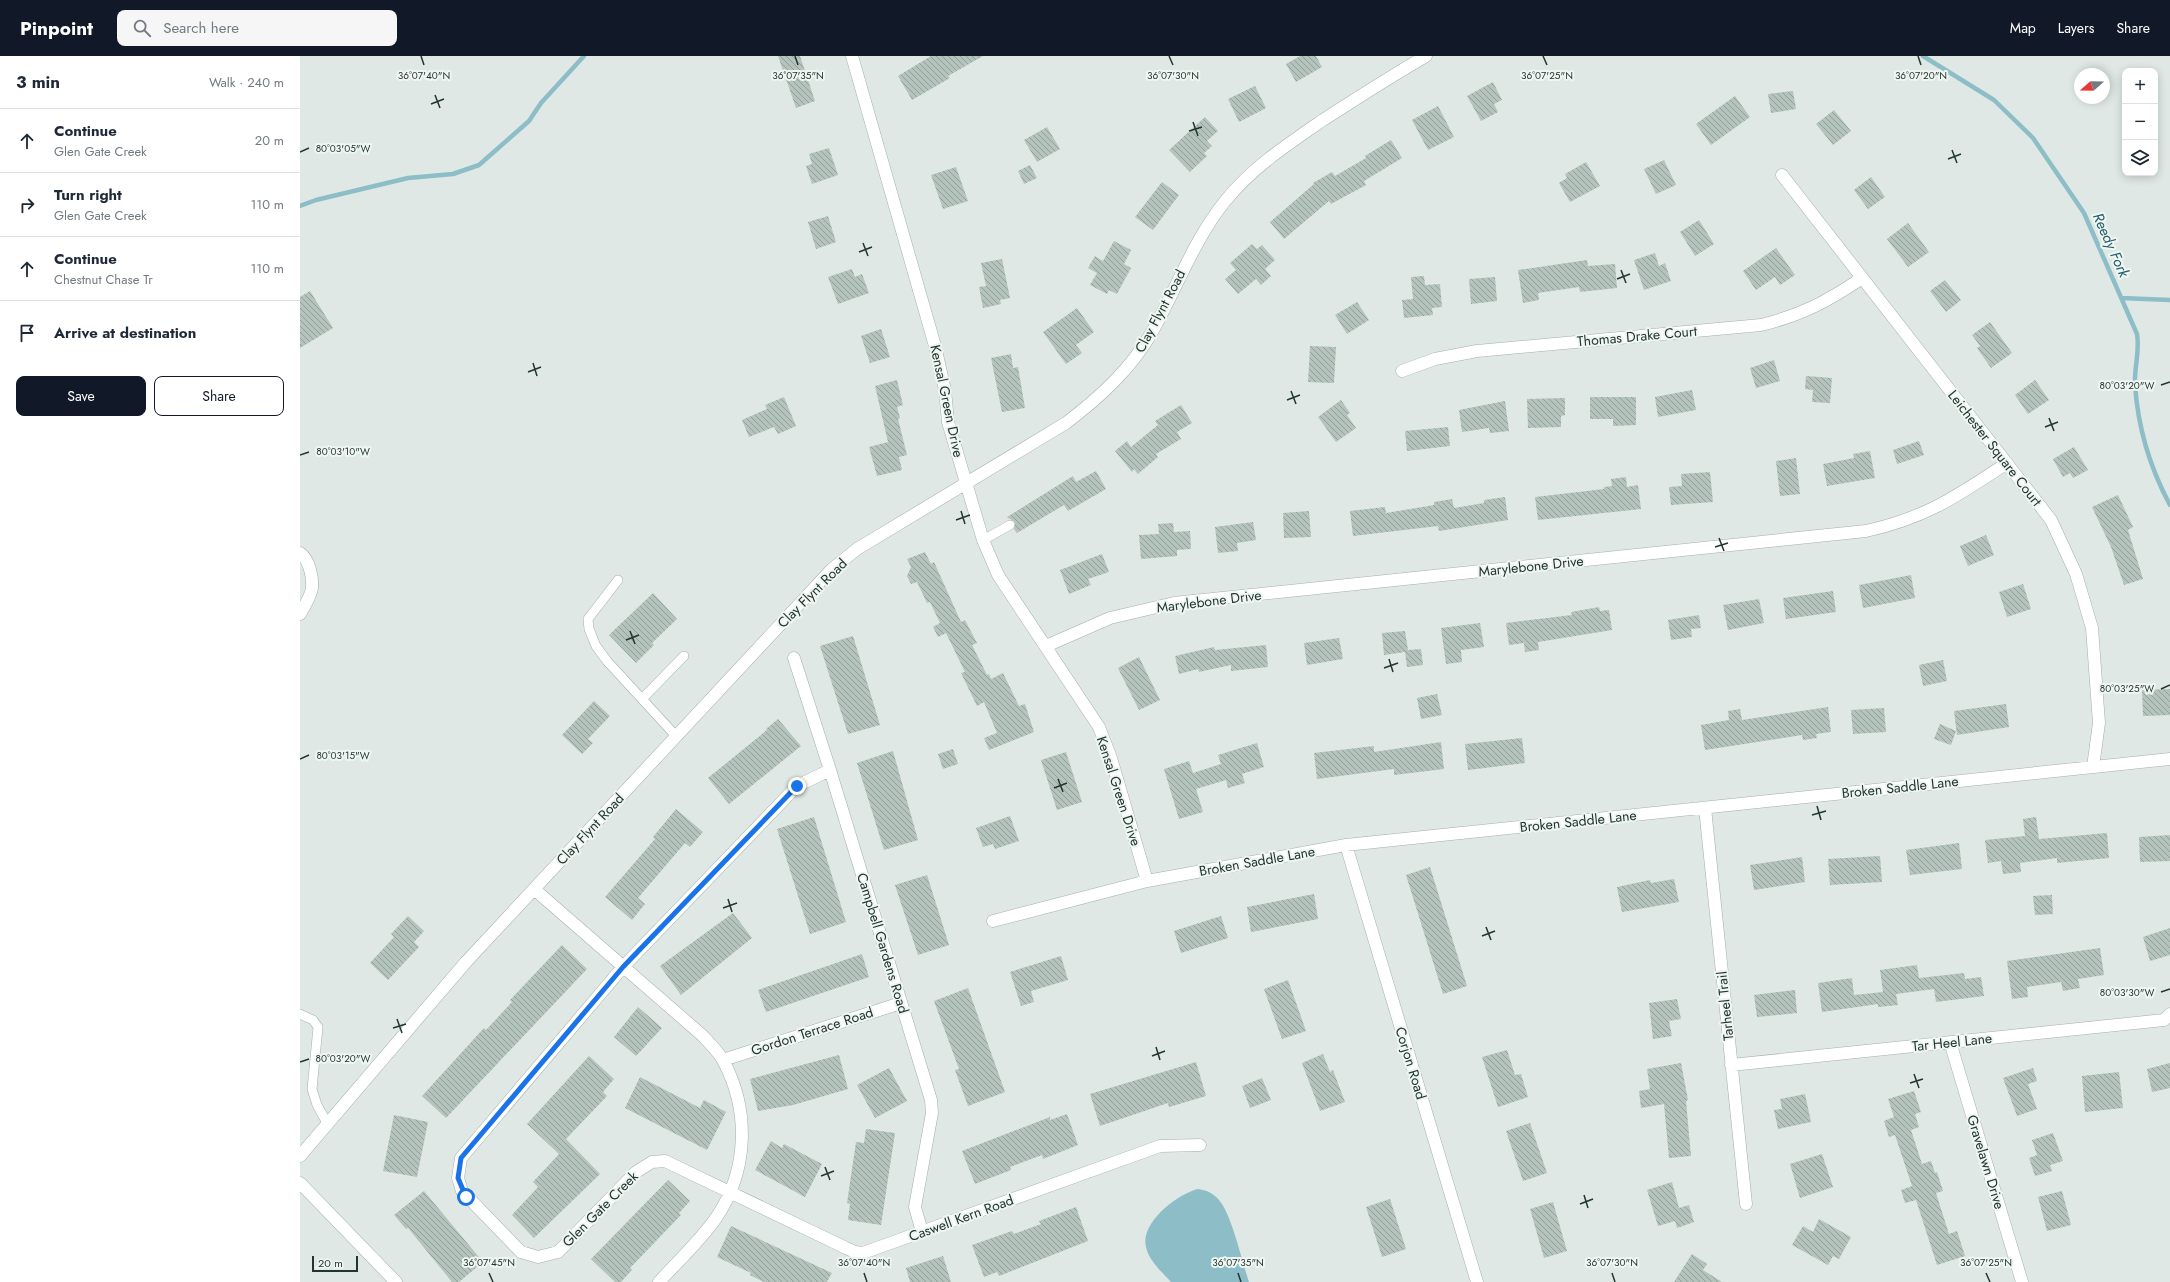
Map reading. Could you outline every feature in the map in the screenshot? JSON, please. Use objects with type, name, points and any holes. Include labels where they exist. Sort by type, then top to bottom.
[{"type":"street","name":"Kensal Green Drive","points":[[852,56],[936,346],[945,390],[948,422],[983,540],[998,575],[1099,727],[1111,758],[1147,881]]},
{"type":"street","name":"Clay Flynt Road","points":[[300,1156],[461,968],[832,569],[858,549],[1066,423],[1092,403],[1132,362],[1152,333],[1188,258],[1210,222],[1226,200],[1249,174],[1295,139],[1426,56]]},
{"type":"street","name":"Leichester Square Court","points":[[1782,175],[2051,520],[2078,581],[2092,628],[2096,663],[2099,723],[2093,767]]},
{"type":"street","name":"Thomas Drake Court","points":[[1402,371],[1435,359],[1477,351],[1761,325],[1799,314],[1831,299],[1862,278]]},
{"type":"street","name":"Marylebone Drive","points":[[1046,646],[1110,618],[1174,603],[1866,530],[1915,518],[1941,506],[2007,464]]},
{"type":"street","points":[[300,614],[312,589],[310,568],[302,554]]},
{"type":"street","name":"Campbell Gardens Road","points":[[794,658],[830,770],[931,1100],[932,1113],[915,1208],[922,1232]]},
{"type":"street","name":"Broken Saddle Lane","points":[[993,922],[1147,881],[1346,845],[2170,759]]},
{"type":"street","name":"Glen Gate Creek","points":[[731,1192],[672,1163],[665,1161],[652,1162],[636,1172],[563,1247],[552,1255],[538,1257],[522,1252],[462,1191],[458,1178],[461,1158],[623,967],[797,786],[830,770]]},
{"type":"street","name":"Tarheel Trail","points":[[1705,808],[1746,1204]]},
{"type":"street","name":"Corjon Road","points":[[1346,845],[1477,1282]]},
{"type":"street","points":[[534,889],[703,1036],[723,1060],[739,1100],[742,1123],[740,1164],[731,1192],[716,1218],[659,1282]]},
{"type":"street","name":"Gordon Terrace Road","points":[[723,1060],[901,1003]]},
{"type":"street","name":"Tar Heel Lane","points":[[1731,1065],[2164,1020],[2170,1014]]},
{"type":"street","name":"Gravelawn Drive","points":[[1950,1042],[2022,1282]]},
{"type":"street","name":"Caswell Kern Road","points":[[731,1192],[854,1252],[871,1251],[1160,1146],[1200,1145]]},
{"type":"street","points":[[300,1182],[396,1282]]},
{"type":"lane","points":[[983,540],[1010,525]]},
{"type":"lane","points":[[618,580],[588,619],[588,630],[596,646],[607,661],[643,698],[676,736]]},
{"type":"lane","points":[[643,698],[684,656]]},
{"type":"lane","points":[[300,1014],[313,1020],[318,1027],[312,1089],[317,1105],[327,1124]]},
{"type":"water","points":[[1198,1189],[1212,1194],[1224,1207],[1232,1227],[1249,1282],[1171,1282],[1150,1257],[1146,1247],[1146,1238],[1154,1219],[1171,1203],[1189,1192]]},
{"type":"building","points":[[778,56],[800,56],[815,101],[796,108]]},
{"type":"building","points":[[931,56],[983,56],[948,76],[950,78],[912,100],[898,76]]},
{"type":"building","points":[[1300,56],[1316,56],[1322,67],[1296,82],[1286,64]]},
{"type":"building","points":[[1493,82],[1502,100],[1494,104],[1498,112],[1481,121],[1467,96]]},
{"type":"building","points":[[1255,86],[1266,108],[1239,122],[1228,99]]},
{"type":"building","points":[[1793,91],[1796,109],[1771,113],[1768,94]]},
{"type":"building","points":[[1735,96],[1750,117],[1711,145],[1696,124]]},
{"type":"building","points":[[1438,106],[1454,137],[1428,150],[1412,120]]},
{"type":"building","points":[[1834,110],[1851,131],[1833,145],[1816,124]]},
{"type":"building","points":[[1205,117],[1218,131],[1207,141],[1212,146],[1204,153],[1207,156],[1190,172],[1169,150]]},
{"type":"building","points":[[1047,127],[1060,149],[1037,162],[1024,140]]},
{"type":"building","points":[[1391,140],[1402,158],[1364,181],[1366,185],[1331,204],[1329,201],[1284,239],[1270,222],[1314,184],[1313,183],[1332,172],[1335,176],[1366,158],[1365,156]]},
{"type":"building","points":[[829,148],[838,175],[812,184],[806,166],[812,164],[809,154]]},
{"type":"building","points":[[1664,160],[1676,185],[1656,194],[1644,169]]},
{"type":"building","points":[[1586,162],[1600,186],[1570,202],[1559,183],[1567,178],[1565,174]]},
{"type":"building","points":[[1030,165],[1037,178],[1024,184],[1018,171]]},
{"type":"building","points":[[956,167],[968,201],[943,209],[931,175]]},
{"type":"building","points":[[1871,177],[1885,197],[1868,209],[1854,190]]},
{"type":"building","points":[[1162,182],[1179,195],[1153,230],[1135,217]]},
{"type":"building","points":[[828,216],[836,242],[816,249],[808,222]]},
{"type":"building","points":[[1699,220],[1714,244],[1695,256],[1680,232]]},
{"type":"building","points":[[1908,223],[1929,252],[1908,267],[1887,239]]},
{"type":"building","points":[[1114,241],[1131,250],[1124,264],[1131,268],[1117,294],[1109,290],[1107,294],[1090,285],[1097,273],[1088,268],[1095,256],[1103,261]]},
{"type":"building","points":[[1252,244],[1257,249],[1262,245],[1275,260],[1265,269],[1271,276],[1261,285],[1256,279],[1238,294],[1225,279],[1236,270],[1230,263]]},
{"type":"building","points":[[1776,248],[1795,275],[1780,285],[1775,277],[1756,290],[1743,271]]},
{"type":"building","points":[[1655,253],[1659,266],[1665,263],[1671,281],[1644,290],[1634,260]]},
{"type":"building","points":[[1002,259],[1010,298],[1000,300],[1001,304],[983,308],[979,287],[986,286],[981,263]]},
{"type":"building","points":[[1587,260],[1588,266],[1615,264],[1617,288],[1580,292],[1579,287],[1538,293],[1539,300],[1523,303],[1518,270]]},
{"type":"building","points":[[852,269],[855,277],[862,274],[869,293],[838,304],[828,277]]},
{"type":"building","points":[[1424,276],[1425,285],[1440,284],[1442,307],[1432,308],[1433,315],[1404,318],[1402,300],[1413,299],[1411,277]]},
{"type":"building","points":[[1495,277],[1497,301],[1471,304],[1469,279]]},
{"type":"building","points":[[1945,280],[1961,300],[1946,312],[1930,291]]},
{"type":"building","points":[[310,291],[333,328],[300,348],[300,297]]},
{"type":"building","points":[[1357,302],[1369,320],[1347,334],[1335,315]]},
{"type":"building","points":[[1077,308],[1094,332],[1076,345],[1082,353],[1066,364],[1043,332]]},
{"type":"building","points":[[1990,322],[2012,353],[1991,368],[1977,348],[1980,346],[1972,335]]},
{"type":"building","points":[[881,329],[890,357],[870,363],[861,336]]},
{"type":"building","points":[[1310,346],[1336,347],[1334,383],[1308,382]]},
{"type":"building","points":[[1011,354],[1013,368],[1018,367],[1025,408],[1002,412],[991,358]]},
{"type":"building","points":[[1774,360],[1780,381],[1756,388],[1750,368]]},
{"type":"building","points":[[1806,376],[1832,378],[1830,403],[1812,402],[1813,390],[1805,389]]},
{"type":"building","points":[[897,380],[903,405],[897,407],[900,418],[898,419],[907,455],[899,457],[902,470],[877,476],[869,447],[888,442],[875,386]]},
{"type":"building","points":[[2035,380],[2049,400],[2028,414],[2015,395]]},
{"type":"building","points":[[1692,390],[1696,410],[1658,417],[1655,397]]},
{"type":"building","points":[[784,397],[796,426],[778,434],[774,427],[749,437],[742,420],[767,409],[765,405]]},
{"type":"building","points":[[1590,397],[1636,397],[1636,425],[1613,426],[1613,419],[1590,419]]},
{"type":"building","points":[[1565,398],[1565,415],[1561,416],[1561,427],[1528,428],[1527,399]]},
{"type":"building","points":[[1341,400],[1350,413],[1347,415],[1356,428],[1336,442],[1318,417]]},
{"type":"building","points":[[1505,401],[1509,431],[1490,433],[1489,428],[1462,432],[1459,410]]},
{"type":"building","points":[[1181,405],[1192,423],[1177,432],[1181,439],[1156,454],[1158,457],[1138,474],[1134,469],[1132,472],[1115,451],[1127,441],[1131,447],[1158,425],[1155,421]]},
{"type":"building","points":[[1448,427],[1450,446],[1407,451],[1405,431]]},
{"type":"building","points":[[1919,441],[1924,455],[1897,464],[1893,450]]},
{"type":"building","points":[[2074,447],[2088,470],[2073,478],[2070,473],[2063,477],[2053,459]]},
{"type":"building","points":[[1870,451],[1875,478],[1827,486],[1823,464],[1854,458],[1853,454]]},
{"type":"building","points":[[1796,458],[1800,494],[1780,496],[1776,461]]},
{"type":"building","points":[[1096,471],[1106,489],[1068,511],[1064,505],[1017,533],[1014,529],[1015,522],[1007,517],[1073,476],[1076,482]]},
{"type":"building","points":[[1710,472],[1713,502],[1671,505],[1669,487],[1682,486],[1681,474]]},
{"type":"building","points":[[1626,477],[1627,487],[1638,485],[1641,509],[1538,520],[1535,497],[1604,489],[1604,487],[1612,486],[1611,479]]},
{"type":"building","points":[[2118,495],[2133,527],[2128,530],[2143,579],[2124,585],[2111,547],[2092,507]]},
{"type":"building","points":[[1505,497],[1508,520],[1439,531],[1438,526],[1353,536],[1350,511],[1385,507],[1386,513],[1434,505],[1434,502],[1452,499],[1454,508],[1484,503],[1484,500]]},
{"type":"building","points":[[1309,511],[1311,537],[1284,538],[1283,513]]},
{"type":"building","points":[[1253,522],[1256,540],[1237,543],[1238,551],[1218,553],[1215,527]]},
{"type":"building","points":[[1173,523],[1174,532],[1190,531],[1191,549],[1177,550],[1177,556],[1141,559],[1139,535],[1159,534],[1158,524]]},
{"type":"building","points":[[1986,535],[1994,555],[1968,566],[1960,546]]},
{"type":"building","points":[[925,552],[931,564],[934,562],[961,622],[965,620],[977,643],[972,645],[987,675],[989,674],[991,679],[1003,673],[1019,706],[1025,704],[1034,732],[989,750],[984,738],[997,733],[984,702],[977,706],[961,673],[965,672],[946,633],[938,637],[933,627],[940,623],[930,602],[927,603],[917,582],[911,584],[907,576],[911,567],[907,559]]},
{"type":"building","points":[[1102,554],[1109,572],[1088,579],[1091,585],[1069,594],[1060,570]]},
{"type":"building","points":[[1911,575],[1915,598],[1863,608],[1859,585]]},
{"type":"building","points":[[2023,584],[2031,609],[2007,617],[1999,592]]},
{"type":"building","points":[[1833,591],[1836,612],[1786,619],[1783,598]]},
{"type":"building","points":[[653,593],[677,619],[652,643],[654,645],[636,663],[609,635]]},
{"type":"building","points":[[1759,599],[1764,623],[1728,630],[1723,605]]},
{"type":"building","points":[[1599,607],[1600,611],[1609,610],[1612,630],[1538,642],[1539,650],[1525,652],[1524,643],[1509,645],[1506,623],[1572,615],[1571,612]]},
{"type":"building","points":[[1699,615],[1701,628],[1691,629],[1692,637],[1671,640],[1668,620]]},
{"type":"building","points":[[1480,623],[1484,647],[1461,650],[1462,662],[1446,664],[1441,628]]},
{"type":"building","points":[[1405,631],[1408,650],[1421,649],[1423,665],[1407,667],[1405,652],[1384,655],[1382,633]]},
{"type":"building","points":[[853,636],[880,725],[848,734],[820,646]]},
{"type":"building","points":[[1339,638],[1343,659],[1307,665],[1304,643]]},
{"type":"building","points":[[1266,645],[1268,667],[1231,671],[1231,665],[1199,672],[1198,669],[1179,674],[1175,656],[1214,647],[1215,650]]},
{"type":"building","points":[[1139,657],[1160,700],[1139,710],[1118,668]]},
{"type":"building","points":[[1943,660],[1947,681],[1923,686],[1919,665]]},
{"type":"building","points":[[2170,689],[2170,715],[2143,716],[2142,690]]},
{"type":"building","points":[[1437,694],[1442,715],[1421,719],[1417,698]]},
{"type":"building","points":[[594,701],[610,716],[588,739],[593,743],[582,754],[562,735]]},
{"type":"building","points":[[2006,704],[2009,727],[1957,735],[1954,711]]},
{"type":"building","points":[[1828,707],[1831,732],[1816,734],[1817,738],[1803,740],[1802,735],[1705,750],[1701,725],[1729,720],[1728,711],[1740,709],[1742,720]]},
{"type":"building","points":[[1884,708],[1886,732],[1853,734],[1851,710]]},
{"type":"building","points":[[778,719],[801,746],[729,804],[708,778],[767,730],[766,729]]},
{"type":"building","points":[[1940,724],[1956,731],[1951,745],[1934,739]]},
{"type":"building","points":[[1522,738],[1525,763],[1468,770],[1465,744]]},
{"type":"building","points":[[1441,742],[1444,769],[1394,775],[1394,769],[1317,779],[1314,753],[1374,746],[1374,752]]},
{"type":"building","points":[[1257,743],[1264,767],[1242,774],[1245,783],[1228,788],[1226,780],[1196,789],[1203,812],[1179,819],[1164,769],[1189,761],[1193,773],[1221,764],[1218,755]]},
{"type":"building","points":[[953,749],[958,764],[943,769],[938,754]]},
{"type":"building","points":[[893,751],[918,840],[884,850],[857,763]]},
{"type":"building","points":[[1066,752],[1082,802],[1057,810],[1041,760]]},
{"type":"building","points":[[676,809],[703,832],[690,847],[685,843],[638,898],[645,904],[632,920],[605,897],[655,839],[653,837]]},
{"type":"building","points":[[1010,816],[1019,841],[995,849],[993,844],[983,847],[976,828]]},
{"type":"building","points":[[814,817],[846,922],[810,934],[777,829]]},
{"type":"building","points":[[2036,817],[2039,839],[2107,833],[2109,858],[2057,863],[2057,858],[2020,863],[2021,872],[2003,874],[2001,861],[1988,863],[1985,840],[2025,836],[2023,819]]},
{"type":"building","points":[[2170,835],[2170,861],[2140,862],[2139,837]]},
{"type":"building","points":[[1959,843],[1962,869],[1910,875],[1906,850]]},
{"type":"building","points":[[1880,856],[1882,882],[1830,885],[1828,859]]},
{"type":"building","points":[[1802,857],[1805,882],[1754,890],[1750,865]]},
{"type":"building","points":[[1430,867],[1467,986],[1443,994],[1406,875]]},
{"type":"building","points":[[927,875],[949,945],[918,955],[895,885]]},
{"type":"building","points":[[1674,879],[1679,902],[1622,912],[1617,887],[1650,880],[1651,883]]},
{"type":"building","points":[[1314,894],[1318,919],[1251,932],[1247,907]]},
{"type":"building","points":[[2052,895],[2053,914],[2035,915],[2033,896]]},
{"type":"building","points":[[733,913],[752,938],[681,995],[660,966]]},
{"type":"building","points":[[408,916],[424,931],[414,942],[419,947],[388,980],[370,963],[394,937],[391,934]]},
{"type":"building","points":[[1221,916],[1228,938],[1181,953],[1174,931]]},
{"type":"building","points":[[2170,928],[2170,955],[2150,961],[2143,937]]},
{"type":"building","points":[[562,945],[587,969],[446,1118],[422,1096],[484,1028],[486,1030],[512,1002],[510,1000]]},
{"type":"building","points":[[2100,948],[2104,975],[2078,979],[2080,988],[2063,991],[2061,982],[2027,987],[2028,997],[2012,999],[2007,961]]},
{"type":"building","points":[[862,954],[869,977],[766,1012],[758,990]]},
{"type":"building","points":[[1061,956],[1068,980],[1031,991],[1034,1002],[1021,1006],[1010,972]]},
{"type":"building","points":[[1917,965],[1919,978],[1964,973],[1965,979],[1981,977],[1984,996],[1936,1002],[1934,989],[1896,994],[1898,1005],[1878,1007],[1878,1004],[1822,1012],[1818,983],[1852,978],[1854,995],[1883,992],[1880,970]]},
{"type":"building","points":[[1288,980],[1306,1031],[1282,1039],[1264,989]]},
{"type":"building","points":[[968,988],[1005,1092],[968,1106],[955,1070],[959,1069],[934,1001]]},
{"type":"building","points":[[1795,990],[1797,1013],[1757,1017],[1754,995]]},
{"type":"building","points":[[1677,999],[1681,1019],[1669,1021],[1672,1036],[1653,1039],[1649,1003]]},
{"type":"building","points":[[638,1007],[662,1028],[636,1056],[614,1037]]},
{"type":"building","points":[[1507,1050],[1515,1075],[1521,1074],[1528,1097],[1498,1107],[1482,1057]]},
{"type":"building","points":[[1323,1054],[1330,1072],[1333,1070],[1345,1102],[1320,1111],[1302,1063]]},
{"type":"building","points":[[839,1055],[848,1089],[793,1105],[758,1111],[750,1079]]},
{"type":"building","points":[[589,1056],[614,1079],[603,1092],[607,1096],[566,1139],[600,1174],[534,1238],[512,1215],[538,1187],[533,1182],[559,1154],[527,1124]]},
{"type":"building","points":[[1196,1062],[1206,1096],[1169,1107],[1168,1103],[1100,1126],[1090,1094]]},
{"type":"building","points":[[1681,1063],[1688,1100],[1686,1101],[1691,1156],[1669,1158],[1664,1104],[1641,1108],[1639,1091],[1650,1089],[1647,1069]]},
{"type":"building","points":[[2170,1063],[2170,1088],[2152,1092],[2147,1069]]},
{"type":"building","points":[[889,1068],[907,1101],[875,1118],[857,1085]]},
{"type":"building","points":[[2033,1068],[2037,1081],[2028,1084],[2037,1109],[2017,1116],[2003,1078]]},
{"type":"building","points":[[2119,1072],[2123,1108],[2085,1112],[2082,1076]]},
{"type":"building","points":[[640,1077],[700,1108],[704,1100],[726,1112],[707,1150],[625,1108]]},
{"type":"building","points":[[1262,1078],[1271,1100],[1250,1108],[1242,1086]]},
{"type":"building","points":[[1914,1091],[1921,1112],[1915,1114],[1919,1127],[1911,1130],[1922,1164],[1931,1161],[1935,1173],[1937,1172],[1943,1191],[1936,1193],[1949,1234],[1957,1231],[1965,1256],[1937,1265],[1916,1200],[1905,1203],[1901,1190],[1912,1186],[1895,1135],[1889,1137],[1884,1121],[1894,1117],[1888,1099]]},
{"type":"building","points":[[1805,1094],[1811,1122],[1778,1129],[1774,1110],[1782,1109],[1780,1099]]},
{"type":"building","points":[[1067,1114],[1078,1145],[1043,1159],[1042,1155],[1010,1167],[1011,1170],[975,1184],[962,1151],[1050,1117],[1050,1120]]},
{"type":"building","points":[[394,1115],[428,1122],[417,1177],[383,1171]]},
{"type":"building","points":[[1530,1123],[1547,1173],[1523,1181],[1506,1131]]},
{"type":"building","points":[[866,1129],[895,1133],[881,1225],[848,1220],[850,1204],[847,1203],[856,1142],[864,1143]]},
{"type":"building","points":[[2053,1133],[2063,1161],[2050,1165],[2052,1171],[2035,1176],[2029,1158],[2037,1155],[2032,1140]]},
{"type":"building","points":[[771,1141],[782,1148],[784,1144],[822,1164],[805,1197],[755,1170]]},
{"type":"building","points":[[1822,1154],[1833,1187],[1800,1198],[1790,1164]]},
{"type":"building","points":[[668,1180],[690,1201],[679,1213],[681,1215],[630,1268],[632,1270],[621,1282],[615,1282],[591,1259]]},
{"type":"building","points":[[1672,1182],[1679,1208],[1689,1205],[1694,1222],[1677,1228],[1675,1221],[1658,1226],[1647,1190]]},
{"type":"building","points":[[424,1191],[483,1262],[459,1282],[452,1282],[408,1228],[406,1229],[394,1215]]},
{"type":"building","points":[[2062,1191],[2071,1225],[2047,1231],[2038,1197]]},
{"type":"building","points":[[1390,1199],[1406,1249],[1382,1257],[1366,1207]]},
{"type":"building","points":[[1553,1202],[1567,1251],[1544,1258],[1530,1209]]},
{"type":"building","points":[[1076,1207],[1088,1241],[999,1276],[997,1272],[984,1277],[972,1245],[1012,1231],[1014,1234],[1041,1224],[1039,1221]]},
{"type":"building","points":[[1819,1219],[1851,1237],[1839,1259],[1833,1256],[1828,1265],[1792,1245],[1803,1226],[1813,1232]]},
{"type":"building","points":[[731,1226],[832,1273],[827,1282],[764,1282],[750,1275],[751,1273],[717,1257]]},
{"type":"building","points":[[1692,1254],[1707,1264],[1703,1270],[1722,1282],[1674,1282]]},
{"type":"building","points":[[943,1256],[951,1282],[910,1282],[906,1268]]},
{"type":"waterway","points":[[300,206],[316,200],[408,178],[453,174],[479,165],[529,121],[541,103],[584,56]]},
{"type":"waterway","name":"Reedy Fork","points":[[1923,56],[1994,100],[2033,138],[2084,213],[2137,334],[2138,347],[2135,385],[2139,417],[2151,462],[2170,505]]},
{"type":"waterway","points":[[2121,298],[2170,300]]},
{"type":"route","points":[[466,1197],[459,1185],[458,1178],[461,1158],[623,967],[797,786]]}]
